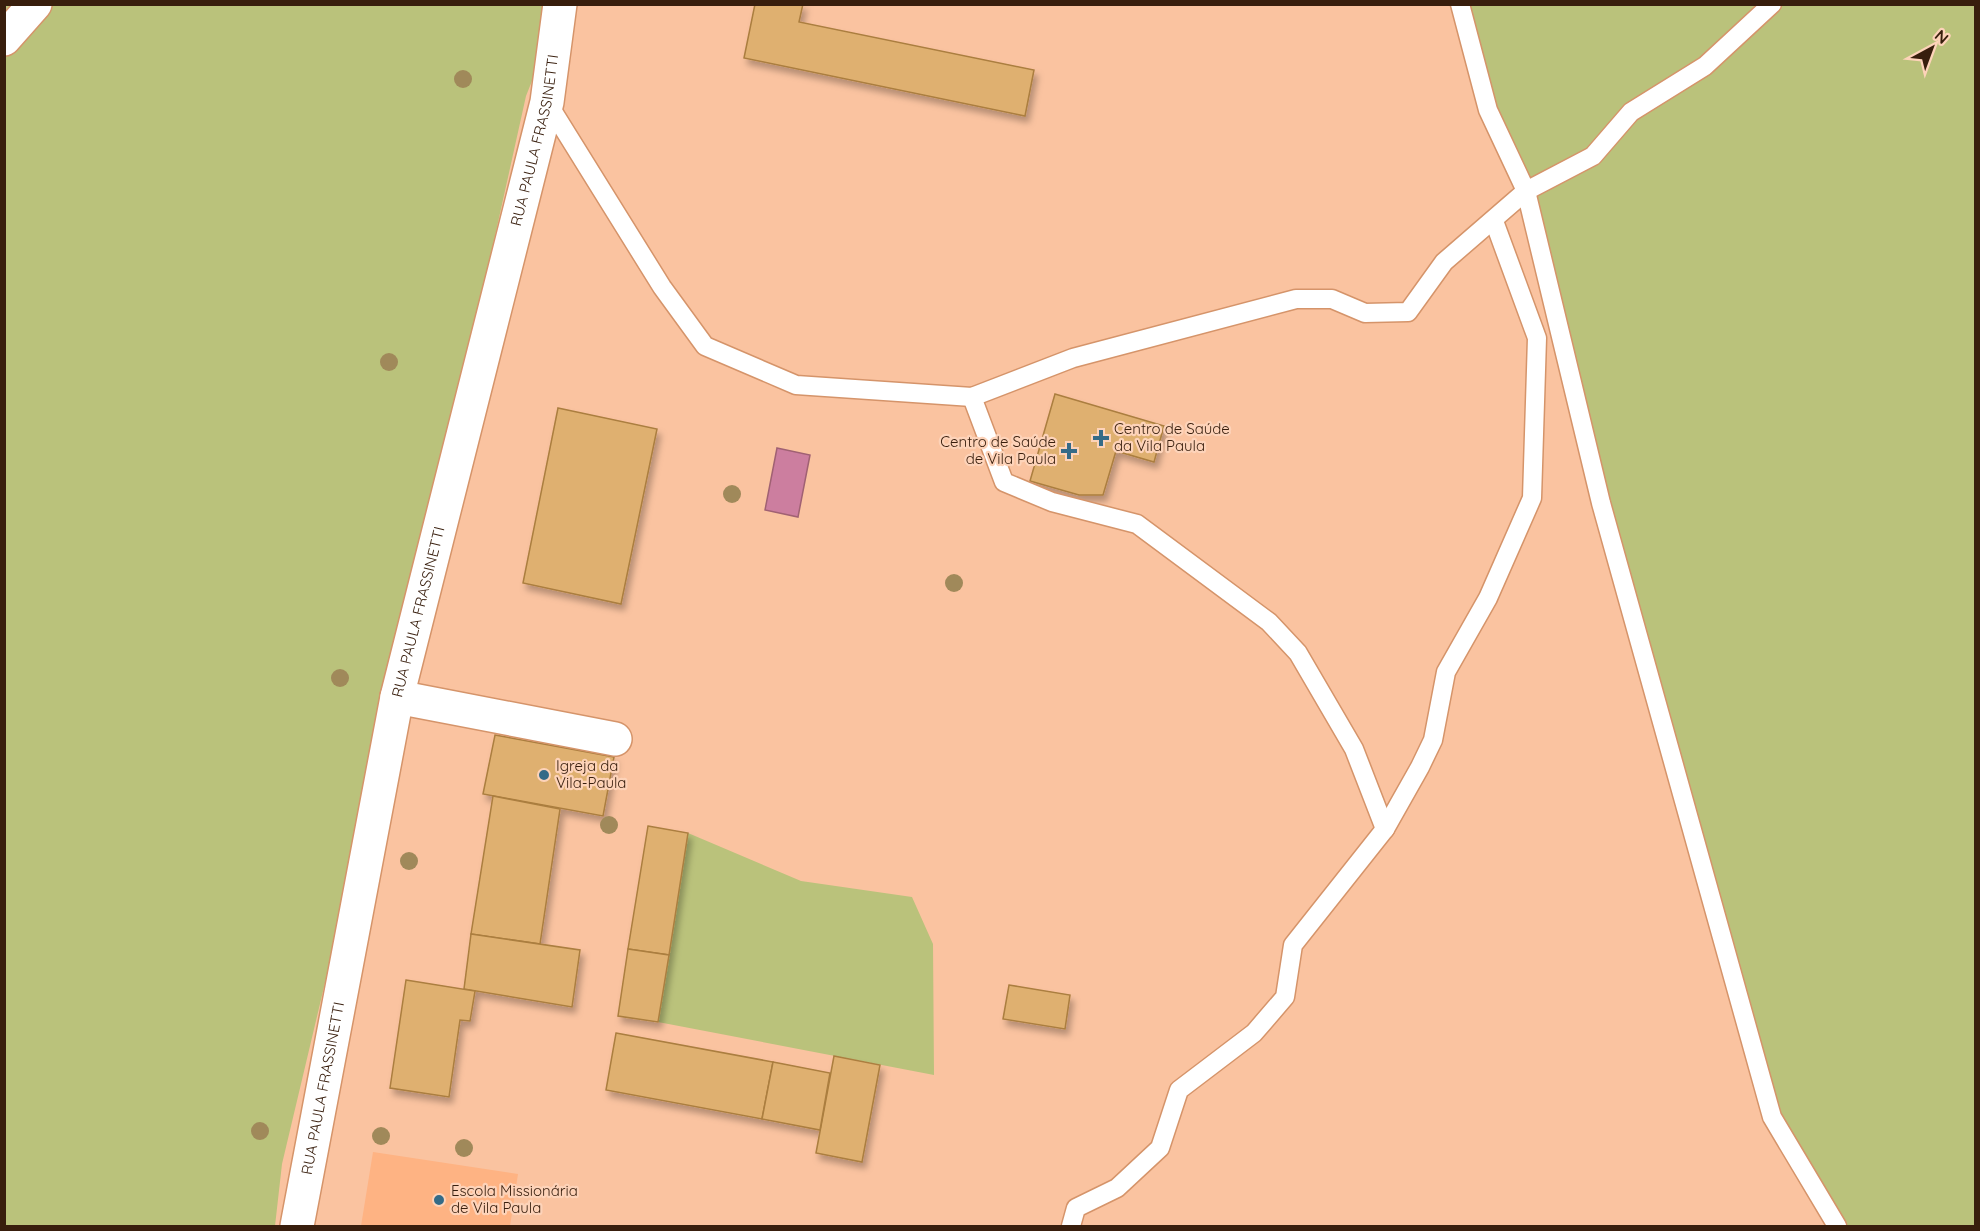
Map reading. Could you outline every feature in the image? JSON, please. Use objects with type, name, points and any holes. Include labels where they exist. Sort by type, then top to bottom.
[{"type":"street","points":[[4,39],[35,4]]},
{"type":"street","name":"RUA PAULA FRASSINETTI","points":[[297,1227],[397,697],[547,102],[560,4]]},
{"type":"street","points":[[397,697],[615,739]]},
{"type":"lane","points":[[1460,4],[1488,110],[1526,191],[1601,503],[1772,1117],[1837,1227]]},
{"type":"lane","points":[[547,102],[662,287],[705,346],[796,385],[972,398],[1073,358],[1296,299],[1332,299],[1365,313],[1408,312],[1444,262],[1526,191],[1593,156],[1631,112],[1705,66],[1772,4]]},
{"type":"lane","points":[[1071,1227],[1076,1208],[1117,1188],[1160,1148],[1179,1090],[1254,1033],[1285,997],[1293,945],[1385,829],[1433,740],[1446,672],[1488,598],[1532,498],[1537,338],[1494,221]]},
{"type":"lane","points":[[972,398],[1004,482],[1052,502],[1137,524],[1269,622],[1298,653],[1354,749],[1385,829]]},
{"type":"shaded area","points":[[777,448],[810,455],[798,517],[765,510]]},
{"type":"shaded area","name":"Escola Missionária de Vila Paula","points":[[373,1152],[518,1174],[510,1226],[361,1226]]},
{"type":"green space","points":[[5,5],[552,5],[557,18],[526,96],[393,696],[282,1164],[275,1226],[5,1226]]},
{"type":"green space","points":[[1460,5],[1975,5],[1975,1226],[1837,1226],[1772,1117],[1526,191]]},
{"type":"green space","points":[[688,833],[801,881],[912,897],[933,944],[934,1075],[658,1022]]},
{"type":"building","points":[[755,4],[803,4],[799,22],[1034,70],[1025,116],[744,58]]},
{"type":"building","name":"Centro de Saúde da Vila Paula","points":[[1055,394],[1164,426],[1154,462],[1116,451],[1103,495],[1079,495],[1030,481]]},
{"type":"building","points":[[558,408],[657,429],[621,604],[523,583]]},
{"type":"building","points":[[495,735],[614,757],[603,816],[483,794]]},
{"type":"building","points":[[493,796],[560,809],[540,944],[471,934]]},
{"type":"building","points":[[648,826],[688,833],[669,955],[628,949]]},
{"type":"building","points":[[471,934],[580,950],[572,1007],[464,989]]},
{"type":"building","points":[[628,949],[669,955],[658,1022],[618,1016]]},
{"type":"building","points":[[406,980],[475,991],[470,1021],[460,1020],[449,1097],[390,1088]]},
{"type":"building","points":[[1009,985],[1070,995],[1065,1029],[1003,1019]]},
{"type":"building","points":[[616,1033],[773,1062],[762,1119],[606,1090]]},
{"type":"building","points":[[834,1056],[880,1065],[862,1162],[816,1153]]},
{"type":"building","points":[[773,1062],[830,1073],[820,1130],[762,1119]]},
{"type":"place","name":"Centro de Saúde da Vila Paula","points":[[1101,438]]},
{"type":"place","name":"Centro de Saúde de Vila Paula","points":[[1069,451]]},
{"type":"place","name":"Igreja da Vila-Paula","points":[[544,775]]},
{"type":"place","name":"Escola Missionária de Vila Paula","points":[[439,1200]]}]
